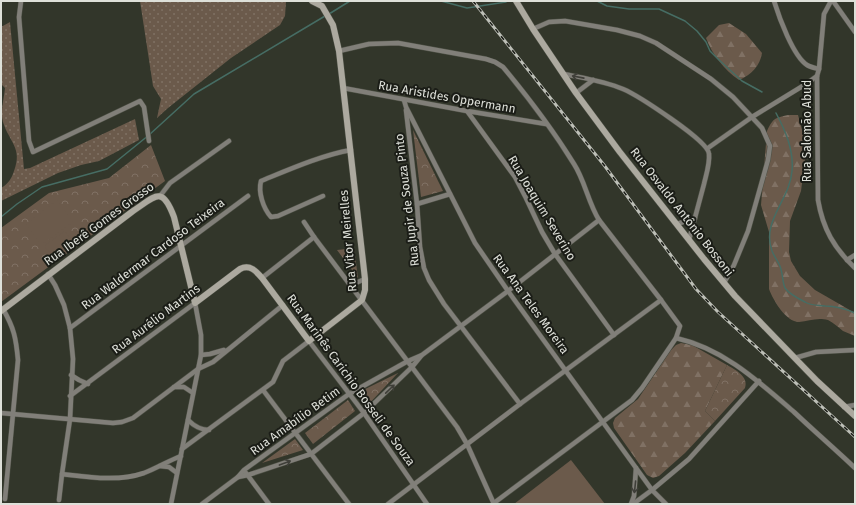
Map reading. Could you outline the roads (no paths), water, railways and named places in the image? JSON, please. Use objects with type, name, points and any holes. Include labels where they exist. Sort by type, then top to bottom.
[{"type":"street","points":[[21,1],[19,17],[29,141],[33,152],[140,101],[144,107],[149,141]]},
{"type":"street","points":[[312,1],[323,6]]},
{"type":"street","name":"Rua Osvaldo Antônio Bossoni","points":[[516,1],[576,93],[724,283],[795,358],[855,416]]},
{"type":"street","name":"Rua Salomão Abud","points":[[774,1],[782,23],[799,57],[807,65],[818,69],[816,76],[818,200],[821,218],[828,234],[839,251],[855,268]]},
{"type":"street","points":[[818,69],[824,14],[832,1],[855,32]]},
{"type":"street","name":"Rua Vitor Meirelles","points":[[323,6],[331,23],[340,51],[366,290],[362,300],[456,427],[467,444],[494,504]]},
{"type":"street","points":[[533,29],[548,22],[565,21],[610,28],[640,36],[656,43],[711,79],[732,97],[762,128],[770,146],[768,160],[748,232],[734,265],[724,283]]},
{"type":"street","points":[[340,51],[369,44],[398,43],[486,59],[503,67],[574,164],[599,220],[662,300],[680,326],[676,338],[642,388],[632,400],[494,504]]},
{"type":"street","points":[[564,74],[622,88],[672,119],[708,148],[710,153],[707,169],[689,240]]},
{"type":"street","points":[[708,148],[752,117],[806,84],[816,76]]},
{"type":"street","points":[[576,93],[593,80]]},
{"type":"street","name":"Rua Aristides Oppermann","points":[[343,88],[546,124]]},
{"type":"street","name":"Rua Ana Teles Moreira","points":[[404,100],[406,107],[475,243],[602,422],[652,490],[666,504]]},
{"type":"street","name":"Rua Jupir de Souza Pinto","points":[[406,107],[417,204],[420,247],[424,268],[429,280],[460,327],[520,404]]},
{"type":"street","name":"Rua Joaquim Severino","points":[[467,111],[514,177],[555,254],[614,335]]},
{"type":"street","name":"Rua Iberê Gomes Grosso","points":[[2,310],[132,211],[153,197],[160,196],[170,183],[229,141]]},
{"type":"street","points":[[324,196],[278,216],[271,217],[267,212],[260,193],[260,185],[261,181],[270,177],[315,160],[350,150]]},
{"type":"street","points":[[417,204],[450,194]]},
{"type":"street","points":[[160,196],[169,204],[174,217],[195,303],[201,335],[201,355],[171,504]]},
{"type":"street","name":"Rua Waldermar Cardoso Teixeira","points":[[70,328],[248,196]]},
{"type":"street","points":[[677,224],[695,218]]},
{"type":"street","points":[[422,355],[508,291],[599,220]]},
{"type":"street","points":[[182,449],[273,382],[283,361],[362,300],[304,222]]},
{"type":"street","points":[[262,278],[314,237]]},
{"type":"street","points":[[847,260],[855,255]]},
{"type":"street","name":"Rua Aurélio Martins","points":[[70,396],[240,269],[245,267],[256,270]]},
{"type":"street","name":"Rua Marinês Carichio Bosseli de Souza","points":[[256,270],[364,414],[427,504]]},
{"type":"street","points":[[48,274],[64,305],[70,328],[73,359],[70,419],[59,500]]},
{"type":"street","points":[[351,285],[365,279]]},
{"type":"street","points":[[388,504],[520,404],[662,300]]},
{"type":"street","points":[[1,413],[114,423],[133,418],[198,369],[213,362],[227,349],[283,305]]},
{"type":"street","points":[[2,310],[10,321],[16,338],[18,352],[5,499]]},
{"type":"street","points":[[676,338],[692,341],[740,366],[759,381],[855,468]]},
{"type":"street","points":[[201,355],[227,349]]},
{"type":"street","points":[[795,358],[816,352],[855,350]]},
{"type":"street","name":"Rua Amabílio Betim","points":[[202,504],[238,477],[244,470],[296,434],[349,394],[408,361],[422,355]]},
{"type":"street","name":"Rua Amabílio Betim","points":[[238,477],[311,454],[364,414],[412,367],[422,355]]},
{"type":"street","points":[[72,375],[88,384]]},
{"type":"street","points":[[632,504],[652,490],[689,459],[759,381]]},
{"type":"street","points":[[174,387],[184,387],[193,393]]},
{"type":"street","points":[[263,390],[349,504]]},
{"type":"street","points":[[844,407],[855,405]]},
{"type":"street","points":[[188,420],[200,429],[209,430]]},
{"type":"street","points":[[62,474],[112,478],[143,473],[181,456]]},
{"type":"street","points":[[158,466],[169,467],[177,473]]},
{"type":"street","points":[[1,468],[7,469]]},
{"type":"street","points":[[632,504],[636,468]]},
{"type":"street","points":[[244,470],[269,504]]},
{"type":"waterway","points":[[329,14],[350,1]]},
{"type":"waterway","points":[[441,1],[467,8],[506,2]]},
{"type":"waterway","points":[[597,1],[607,6],[629,9],[659,9],[685,21],[697,31],[706,42],[710,51],[718,59],[742,81],[762,92]]},
{"type":"waterway","points":[[1,217],[42,187],[107,169],[149,135],[194,94],[325,16]]},
{"type":"waterway","points":[[776,113],[783,126],[792,155],[790,182],[770,230],[772,251],[780,267],[785,288],[794,296],[807,303],[837,307],[855,313]]},
{"type":"railway","points":[[473,1],[604,165],[696,289],[718,312],[855,437]]}]
